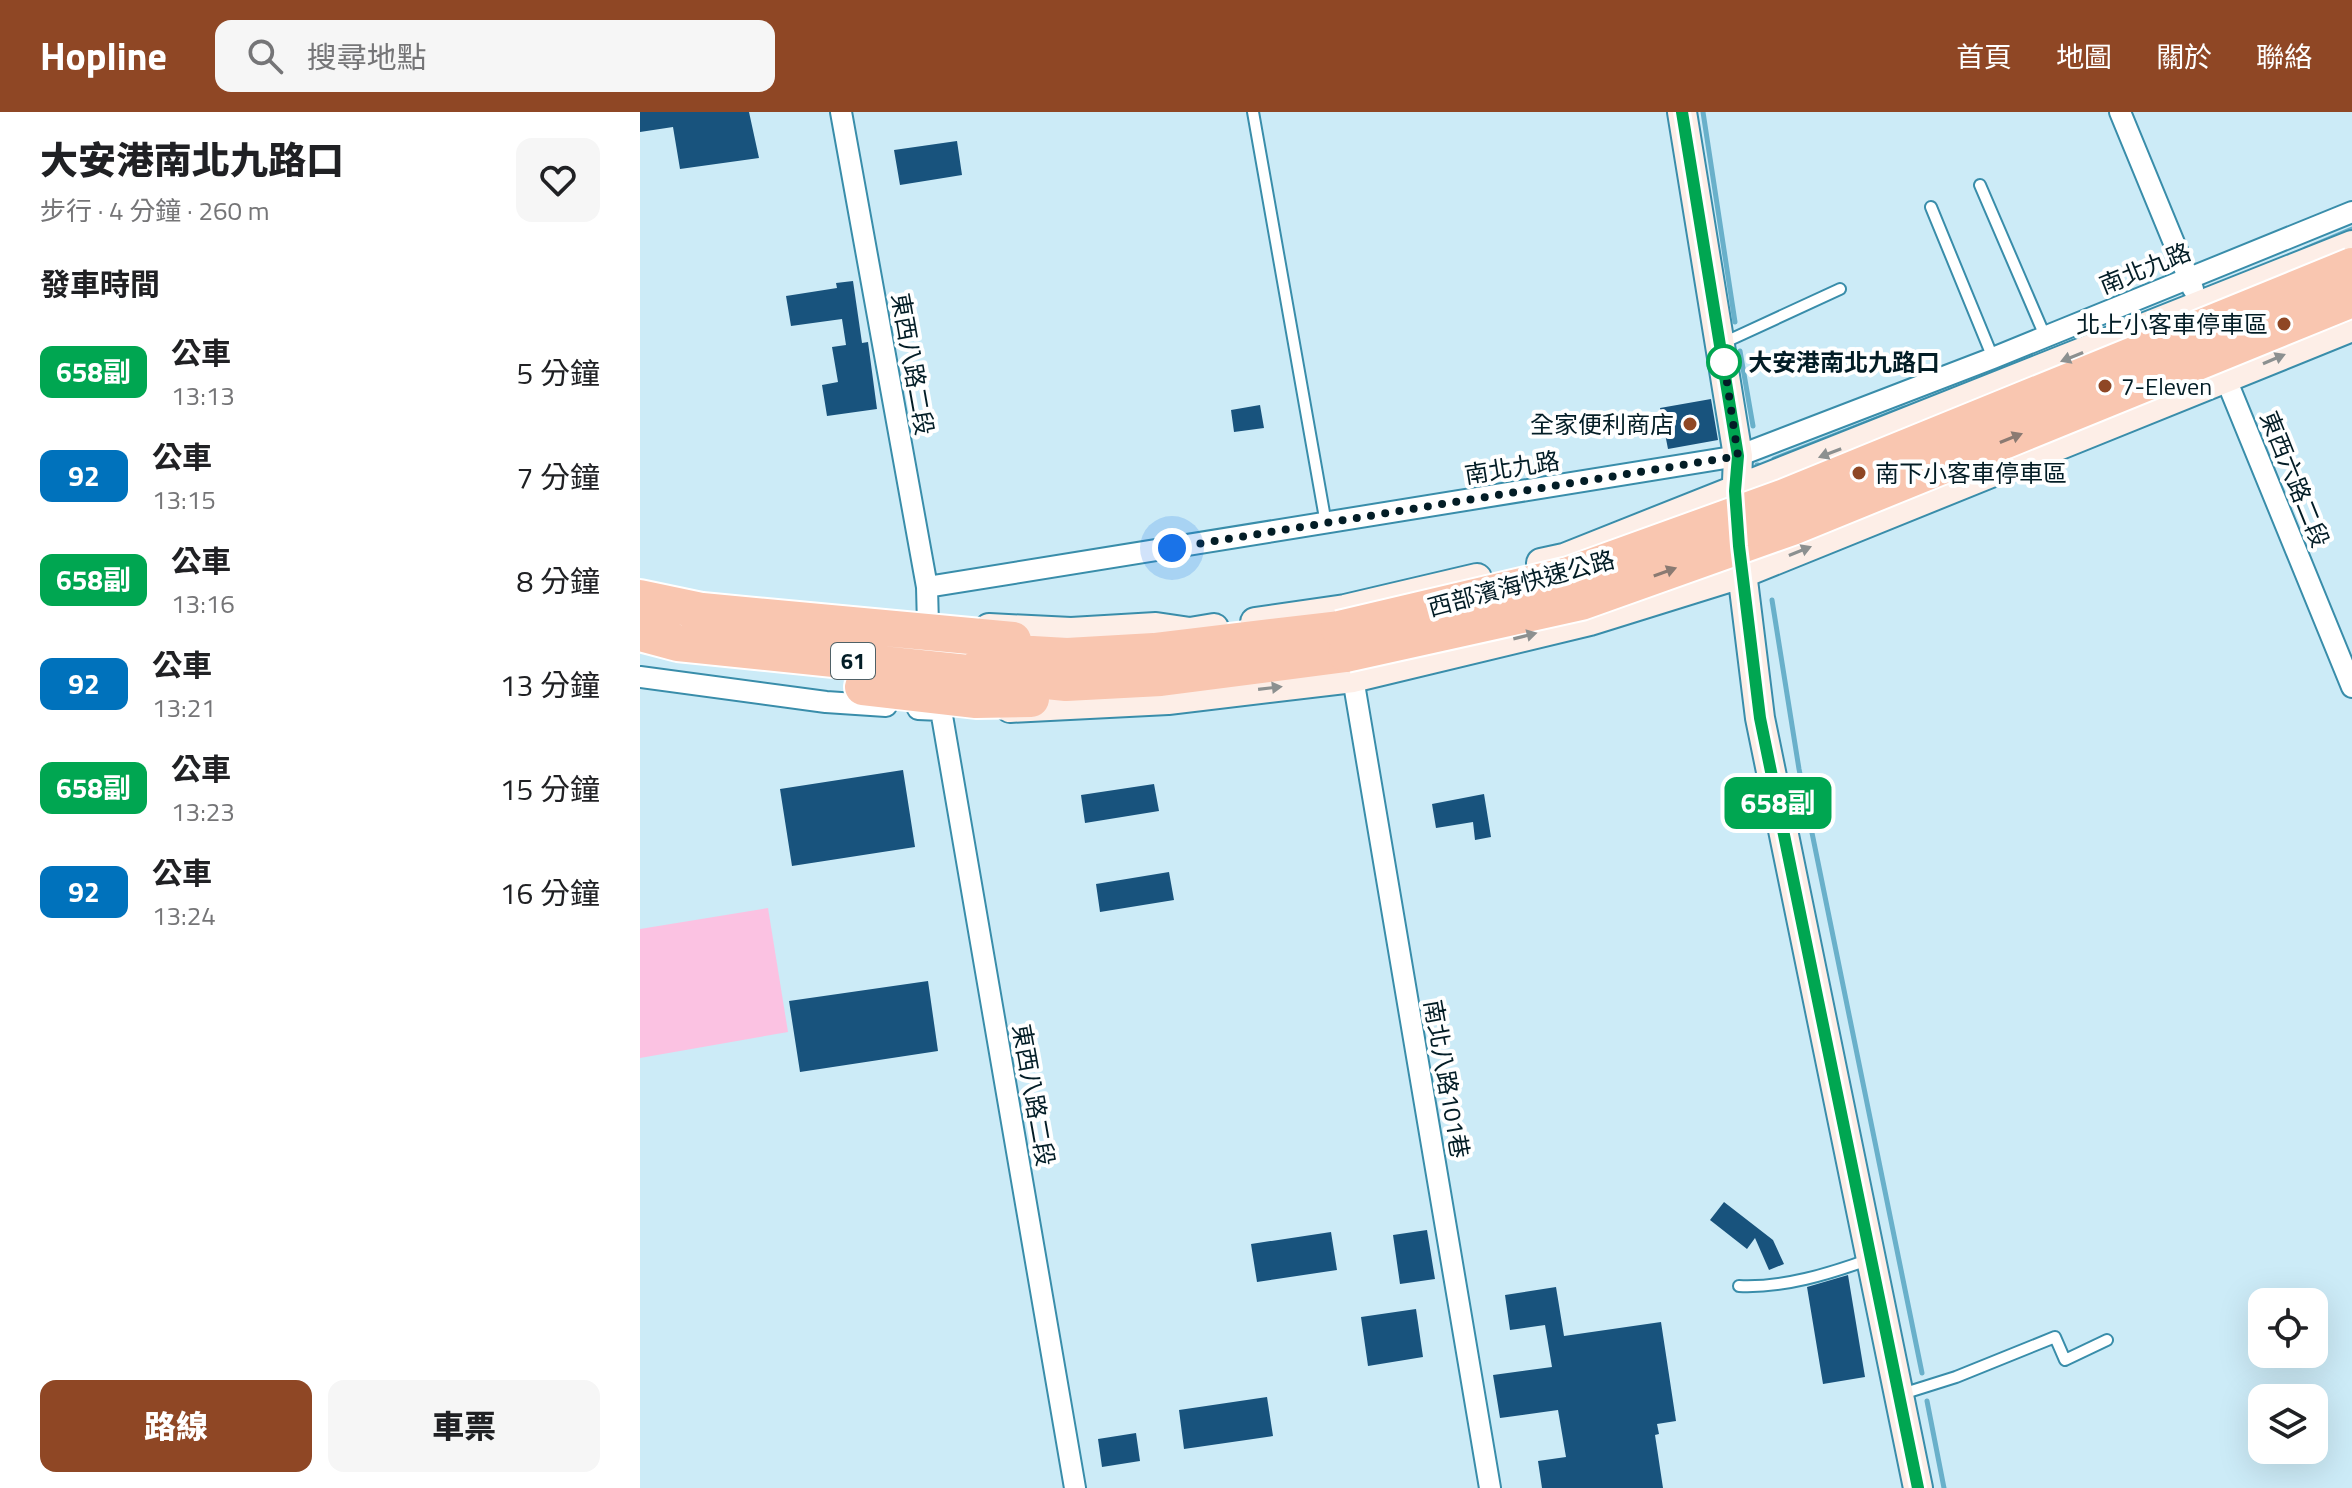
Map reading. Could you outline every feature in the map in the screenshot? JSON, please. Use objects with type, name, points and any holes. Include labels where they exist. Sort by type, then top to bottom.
[{"type":"highway","name":"西部濱海快速公路","points":[[1346,654],[1785,497],[2352,266]]},
{"type":"highway","name":"西部濱海快速公路","points":[[640,633],[678,643],[1067,669],[1154,651],[1346,654],[1581,602],[1792,527],[2352,299]]},
{"type":"highway","points":[[640,598],[702,611],[1012,640],[1190,632]]},
{"type":"highway","name":"西部濱海快速公路","points":[[640,618],[1067,669]]},
{"type":"highway","points":[[640,654],[832,683],[976,700],[1214,695]]},
{"type":"street","name":"東西八路二段","points":[[841,112],[927,587],[928,626]]},
{"type":"street","points":[[1682,112],[1738,456],[1735,491],[1741,574],[1760,718],[1918,1488]]},
{"type":"street","points":[[2120,112],[2190,278],[2199,307]]},
{"type":"street","name":"南北九路","points":[[927,587],[1738,456],[1993,358],[2352,212]]},
{"type":"street","points":[[640,584],[771,608],[928,626],[1071,632],[1156,627],[1190,632],[1345,609],[1564,558],[2352,245]]},
{"type":"street","points":[[640,677],[826,702],[941,710],[1168,700],[1214,695],[1346,654],[1590,621],[1741,574],[2352,327]]},
{"type":"street","name":"東西六路二段","points":[[2226,379],[2352,687]]},
{"type":"street","name":"南北八路101巷","points":[[1346,654],[1490,1488]]},
{"type":"street","name":"東西八路二段","points":[[941,710],[1075,1488]]},
{"type":"lane","points":[[1253,112],[1326,524]]},
{"type":"lane","points":[[1980,185],[2045,336]]},
{"type":"lane","points":[[1931,207],[1993,358]]},
{"type":"lane","points":[[1721,344],[1840,289]]},
{"type":"lane","points":[[1739,1286],[1763,1287],[1840,1270],[1872,1258]]},
{"type":"lane","points":[[1900,1395],[1956,1377],[2055,1337],[2065,1360],[2107,1340]]},
{"type":"shaded area","points":[[768,908],[788,1032],[640,1058],[640,929]]},
{"type":"building","points":[[640,112],[749,112],[759,158],[680,169],[673,127],[640,132]]},
{"type":"building","points":[[957,141],[962,175],[900,185],[894,150]]},
{"type":"building","points":[[853,281],[862,343],[868,342],[877,409],[827,416],[822,385],[838,382],[832,347],[846,345],[842,319],[791,326],[786,296],[837,288],[836,283]]},
{"type":"building","name":"全家便利商店","points":[[1711,399],[1718,440],[1668,449],[1660,408]]},
{"type":"building","points":[[1260,405],[1264,428],[1234,432],[1231,410]]},
{"type":"building","points":[[903,770],[915,847],[792,866],[780,789]]},
{"type":"building","points":[[1154,784],[1159,811],[1085,823],[1081,795]]},
{"type":"building","points":[[1484,794],[1491,837],[1475,840],[1473,822],[1436,828],[1432,804]]},
{"type":"building","points":[[1169,872],[1174,900],[1100,912],[1096,884]]},
{"type":"building","points":[[928,981],[938,1051],[800,1072],[789,1001]]},
{"type":"building","points":[[1724,1202],[1773,1240],[1784,1264],[1769,1270],[1755,1238],[1747,1249],[1710,1220]]},
{"type":"building","points":[[1427,1230],[1435,1279],[1400,1284],[1393,1235]]},
{"type":"building","points":[[1331,1232],[1337,1270],[1257,1282],[1251,1244]]},
{"type":"building","points":[[1848,1275],[1865,1377],[1823,1384],[1807,1287]]},
{"type":"building","points":[[1556,1287],[1564,1336],[1661,1322],[1676,1421],[1657,1424],[1659,1434],[1655,1435],[1663,1488],[1542,1488],[1538,1461],[1566,1457],[1558,1410],[1500,1418],[1493,1375],[1552,1367],[1545,1325],[1510,1330],[1505,1295]]},
{"type":"building","points":[[1416,1309],[1423,1357],[1368,1366],[1361,1317]]},
{"type":"building","points":[[1267,1397],[1273,1436],[1184,1449],[1179,1410]]},
{"type":"building","points":[[1136,1433],[1140,1461],[1102,1467],[1098,1439]]},
{"type":"waterway","points":[[1703,112],[1735,322]]},
{"type":"waterway","points":[[2305,249],[2352,229]]},
{"type":"waterway","points":[[1740,351],[1753,426]]},
{"type":"waterway","points":[[1774,459],[1904,408]]},
{"type":"waterway","points":[[1772,600],[1799,769],[1922,1373]]},
{"type":"waterway","points":[[1927,1401],[1944,1488]]},
{"type":"bus line","name":"658副","points":[[1682,112],[1738,456],[1735,491],[1739,546],[1760,718],[1918,1488]]},
{"type":"place","name":"北上小客車停車區","points":[[2284,324]]},
{"type":"place","name":"大安港南北九路口","points":[[1724,362]]},
{"type":"place","name":"7-Eleven","points":[[2105,386]]},
{"type":"place","name":"全家便利商店","points":[[1690,424]]},
{"type":"place","name":"南下小客車停車區","points":[[1859,473]]},
{"type":"route","points":[[1172,548],[1738,456],[1724,362]]}]
